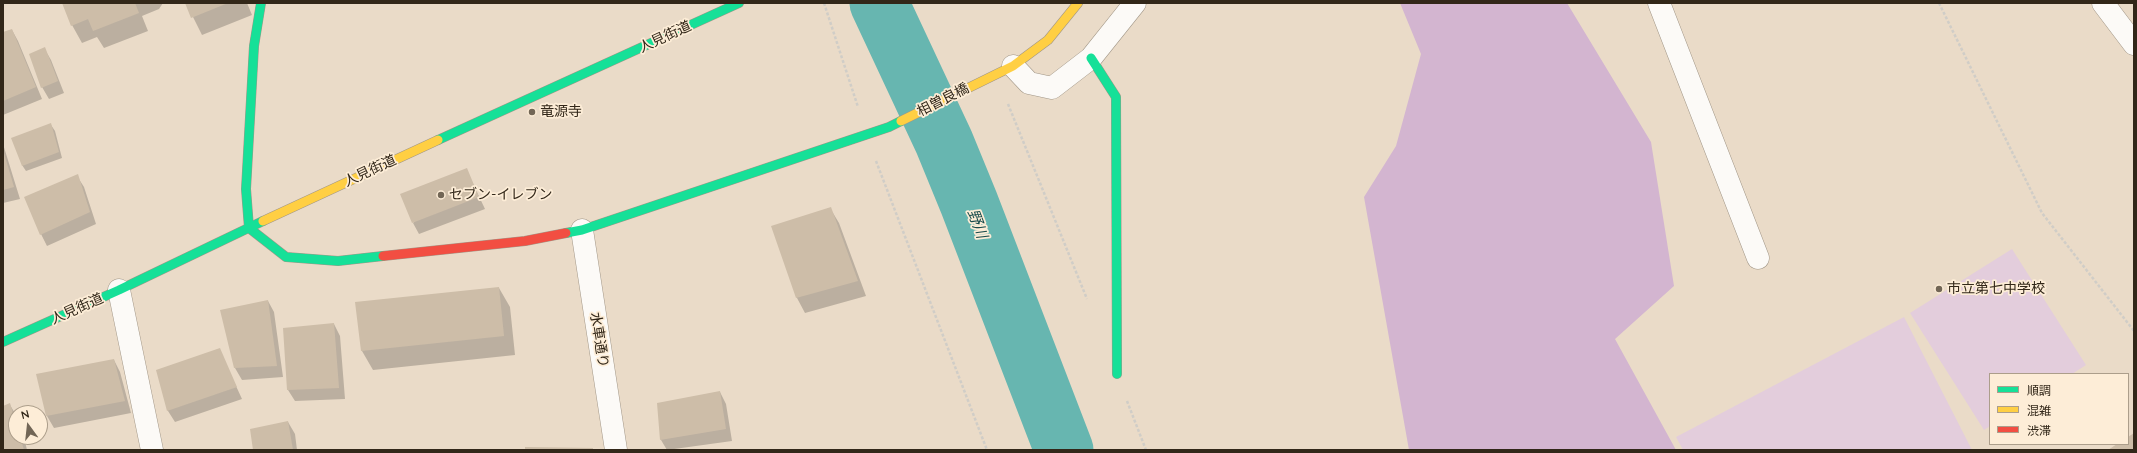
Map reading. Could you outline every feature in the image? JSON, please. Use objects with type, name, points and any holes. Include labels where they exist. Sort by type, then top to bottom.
[{"type":"street","points":[[249,228],[246,189],[254,46],[261,3]]},
{"type":"street","name":"人見街道","points":[[3,342],[119,290],[249,228],[739,3]]},
{"type":"street","name":"相曽良橋","points":[[249,228],[286,257],[338,261],[525,241],[582,230],[889,127],[1005,70],[1048,40],[1078,3]]},
{"type":"street","points":[[1005,70],[1029,83],[1052,88],[1091,58],[1134,3]]},
{"type":"street","points":[[1659,3],[1758,258]]},
{"type":"street","points":[[2103,3],[2134,44]]},
{"type":"street","points":[[1091,58],[1116,97],[1117,374]]},
{"type":"street","name":"水車通り","points":[[582,230],[616,450]]},
{"type":"street","points":[[119,290],[152,450]]},
{"type":"path","points":[[824,3],[866,134],[916,268],[987,450]]},
{"type":"path","points":[[1939,3],[2042,213],[2134,331]]},
{"type":"path","points":[[1005,70],[1087,301]]},
{"type":"path","points":[[1117,374],[1146,450]]},
{"type":"shaded area","points":[[1400,3],[1567,3],[1651,142],[1674,286],[1615,339],[1676,450],[1409,450],[1364,197],[1396,146],[1421,54]]},
{"type":"shaded area","points":[[2012,249],[2086,365],[2074,373],[1989,373],[1989,427],[1984,430],[1910,313]]},
{"type":"shaded area","points":[[1904,317],[1972,450],[1683,450],[1676,437]]},
{"type":"building","points":[[62,3],[135,3],[139,13],[93,31],[88,19],[71,26]]},
{"type":"building","points":[[185,3],[228,3],[191,18]]},
{"type":"building","points":[[12,29],[36,87],[3,101],[3,32]]},
{"type":"building","points":[[45,47],[58,81],[41,88],[29,54]]},
{"type":"building","points":[[51,123],[59,152],[22,166],[11,138]]},
{"type":"building","points":[[3,150],[14,187],[3,190]]},
{"type":"building","points":[[467,168],[479,197],[412,223],[400,194]]},
{"type":"building","points":[[78,174],[90,212],[40,235],[24,197]]},
{"type":"building","points":[[831,207],[858,281],[796,298],[771,226]]},
{"type":"building","points":[[499,287],[504,336],[361,351],[355,302]]},
{"type":"building","points":[[268,300],[277,366],[234,368],[220,310]]},
{"type":"building","points":[[334,323],[339,388],[287,390],[283,328]]},
{"type":"building","points":[[220,348],[237,387],[167,411],[156,370]]},
{"type":"building","points":[[114,359],[125,401],[48,416],[48,405],[43,405],[36,374]]},
{"type":"building","points":[[720,391],[726,429],[660,440],[657,403]]},
{"type":"building","points":[[10,403],[11,405],[8,405],[8,445],[22,445],[24,450],[3,450],[3,406]]},
{"type":"building","points":[[288,421],[293,450],[253,450],[250,429]]},
{"type":"building","points":[[2134,433],[2134,450],[2108,450],[2116,445],[2129,445],[2129,436]]},
{"type":"building","points":[[525,447],[593,448],[593,450],[525,450]]},
{"type":"waterway","name":"野川","points":[[879,3],[944,142],[1064,450]]},
{"type":"traffic: fast","points":[[261,3],[254,46],[246,189],[249,228],[286,257],[338,261],[383,256]]},
{"type":"traffic: fast","points":[[438,140],[739,3]]},
{"type":"traffic: fast","points":[[1091,58],[1116,97],[1117,374]]},
{"type":"traffic: fast","points":[[566,233],[582,230],[889,127],[901,121]]},
{"type":"traffic: fast","points":[[3,342],[119,290],[263,221]]},
{"type":"traffic: slow","points":[[901,121],[1013,66],[1048,40],[1078,3]]},
{"type":"traffic: slow","points":[[263,221],[438,140]]},
{"type":"traffic: jam","points":[[383,256],[525,241],[566,233]]},
{"type":"place","name":"竜源寺","points":[[532,112]]},
{"type":"place","name":"セブン-イレブン","points":[[441,195]]},
{"type":"place","name":"市立第七中学校","points":[[1939,289]]}]
